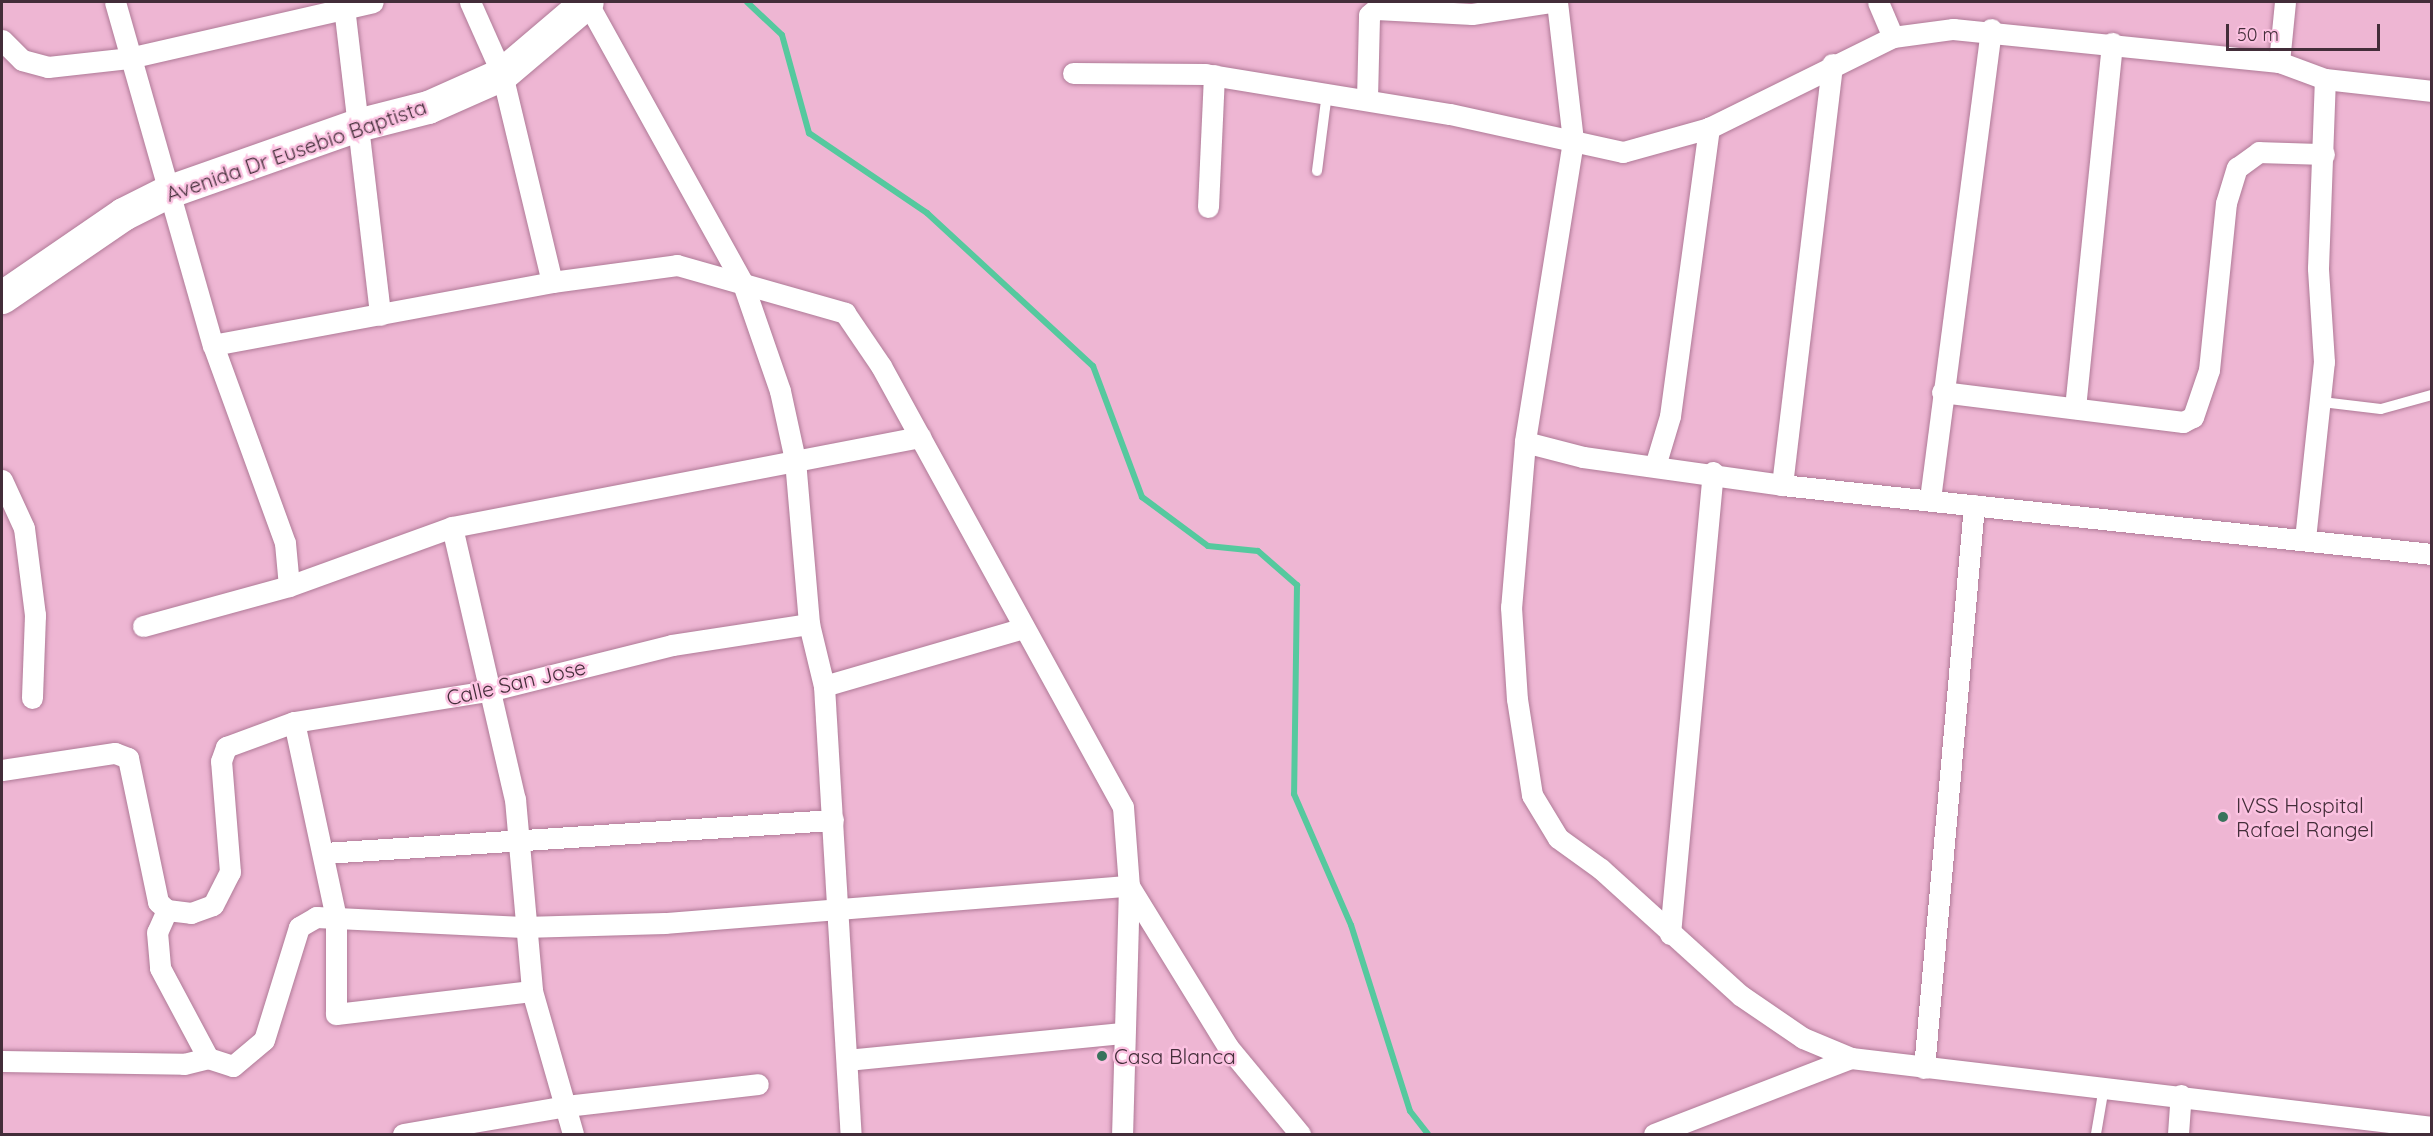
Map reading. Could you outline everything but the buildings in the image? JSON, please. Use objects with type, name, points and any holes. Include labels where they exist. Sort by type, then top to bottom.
[{"type":"main road","name":"Avenida Dr Eusebio Baptista","points":[[2,297],[123,214],[167,192],[357,125],[428,107],[502,74],[587,2]]},
{"type":"street","points":[[116,2],[129,58],[213,345],[285,543],[289,586]]},
{"type":"street","points":[[2,40],[33,65],[129,58],[373,2]]},
{"type":"street","points":[[470,2],[502,74],[552,282]]},
{"type":"street","points":[[587,2],[743,284],[780,391],[795,460],[809,624],[824,686],[835,913],[851,1134]]},
{"type":"street","points":[[1367,99],[1369,15],[1376,9],[1472,15],[1550,2]]},
{"type":"street","points":[[1557,2],[1573,141],[1525,442],[1511,607],[1517,699],[1532,795],[1558,838],[1601,869],[1670,934],[1740,995],[1803,1038],[1851,1058],[1924,1068],[2181,1095],[2432,1127]]},
{"type":"street","points":[[1878,2],[1893,38]]},
{"type":"street","points":[[2278,62],[2285,2]]},
{"type":"street","points":[[344,7],[380,315]]},
{"type":"street","points":[[1930,499],[1942,392],[1991,29]]},
{"type":"street","points":[[1073,73],[1119,69],[1214,75],[1367,99],[1623,152],[1709,128],[1832,64],[1893,38],[1991,29],[2278,62],[2325,79],[2432,91]]},
{"type":"street","points":[[2075,408],[2112,43]]},
{"type":"street","points":[[1782,485],[1832,64]]},
{"type":"street","points":[[1208,207],[1214,75]]},
{"type":"street","points":[[2305,539],[2322,402],[2324,337],[2318,268],[2325,79]]},
{"type":"street","points":[[1655,466],[1670,416],[1709,128]]},
{"type":"street","points":[[1942,392],[2183,422],[2193,417],[2209,370],[2226,203],[2237,168],[2259,152],[2324,154]]},
{"type":"street","points":[[213,345],[552,282],[677,265],[845,313],[920,437],[1123,807],[1129,886],[1122,1033],[1122,1134]]},
{"type":"street","points":[[143,626],[289,586],[452,527],[920,437]]},
{"type":"street","points":[[1525,442],[1583,457],[1713,472],[1782,485],[2432,554]]},
{"type":"street","points":[[1670,934],[1713,472]]},
{"type":"street","points":[[2,480],[24,528],[35,615],[32,698]]},
{"type":"street","points":[[1924,1068],[1974,505]]},
{"type":"street","points":[[452,527],[488,691],[515,799],[523,927],[532,991],[573,1134]]},
{"type":"street","name":"Calle San Jose","points":[[167,910],[203,910],[228,881],[230,835],[221,761],[226,747],[294,722],[488,691],[672,645],[809,624]]},
{"type":"street","points":[[824,686],[1023,628]]},
{"type":"street","points":[[294,722],[324,853],[336,918],[336,1014],[532,991]]},
{"type":"street","points":[[2,770],[115,753],[128,758],[156,897],[167,910],[157,932],[156,956],[208,1058]]},
{"type":"street","points":[[324,853],[832,820]]},
{"type":"street","points":[[2,1061],[184,1064],[208,1058],[233,1066],[255,1052],[270,1026],[298,927],[316,916],[523,927],[835,913],[1129,886]]},
{"type":"street","points":[[1129,886],[1228,1047],[1300,1134]]},
{"type":"street","points":[[847,1060],[1122,1033]]},
{"type":"street","points":[[1654,1134],[1851,1058]]},
{"type":"street","points":[[404,1134],[566,1106],[758,1084]]},
{"type":"street","points":[[2178,1134],[2181,1095]]},
{"type":"lane","points":[[1317,171],[1327,93]]},
{"type":"lane","points":[[2322,402],[2381,409],[2432,395]]},
{"type":"lane","points":[[2096,1134],[2104,1087]]},
{"type":"waterway","points":[[747,2],[782,35],[809,133],[927,213],[1093,366],[1142,497],[1208,546],[1258,551],[1297,585],[1294,794],[1351,925],[1410,1111],[1428,1134]]},
{"type":"place","name":"IVSS Hospital Rafael Rangel","points":[[2223,817]]},
{"type":"place","name":"Casa Blanca","points":[[1102,1056]]}]
